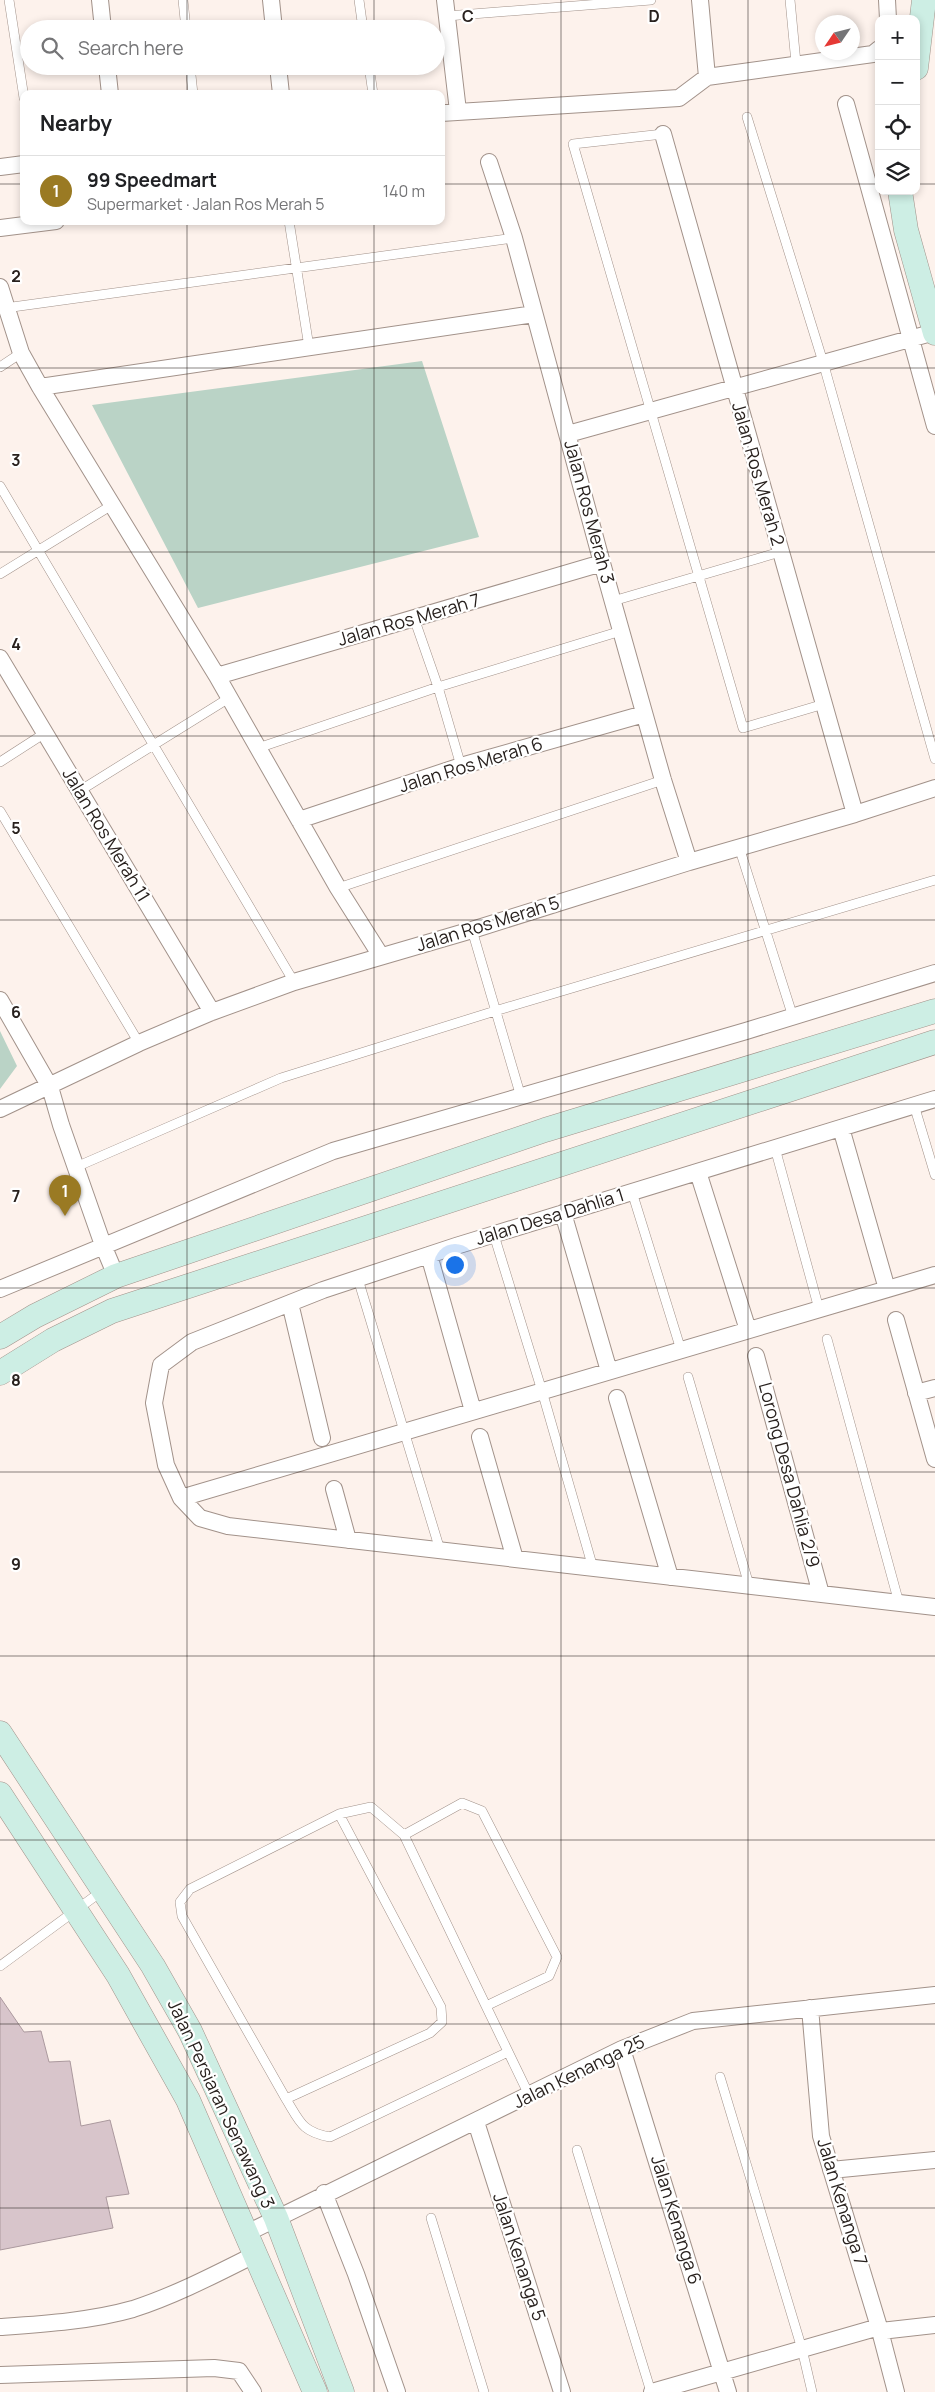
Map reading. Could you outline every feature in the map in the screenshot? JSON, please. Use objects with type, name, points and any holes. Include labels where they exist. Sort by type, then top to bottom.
[{"type":"street","points":[[100,0],[102,20]]},
{"type":"street","points":[[271,0],[273,20]]},
{"type":"street","points":[[700,0],[707,77]]},
{"type":"street","points":[[887,0],[888,15]]},
{"type":"street","points":[[917,60],[924,0]]},
{"type":"street","points":[[446,8],[458,110]]},
{"type":"street","points":[[445,112],[679,98],[707,77],[875,52]]},
{"type":"street","points":[[108,75],[110,90]]},
{"type":"street","points":[[279,75],[281,90]]},
{"type":"street","points":[[846,104],[909,338],[935,426]]},
{"type":"street","name":"Jalan Ros Merah 2","points":[[663,134],[780,552],[856,814]]},
{"type":"street","name":"Jalan Ros Merah 3","points":[[489,162],[514,238],[644,714],[689,862]]},
{"type":"street","points":[[0,167],[20,164]]},
{"type":"street","points":[[568,434],[909,338],[934,326],[906,230],[901,195]]},
{"type":"street","points":[[0,228],[24,225]]},
{"type":"street","points":[[0,287],[5,308],[21,353],[40,387],[217,676],[338,888],[381,956]]},
{"type":"street","points":[[40,387],[534,314]]},
{"type":"street","name":"Jalan Ros Merah 7","points":[[217,676],[602,563]]},
{"type":"street","name":"Jalan Ros Merah 11","points":[[0,658],[81,790],[212,1012]]},
{"type":"street","name":"Jalan Ros Merah 6","points":[[299,820],[461,766],[644,714]]},
{"type":"street","name":"Jalan Ros Merah 5","points":[[0,1109],[50,1087],[139,1043],[212,1012],[294,982],[472,930],[689,862],[856,814],[935,788]]},
{"type":"street","points":[[0,1289],[333,1151],[793,1017],[935,973]]},
{"type":"street","points":[[0,1000],[50,1087],[61,1125],[103,1245],[116,1276]]},
{"type":"street","points":[[0,1337],[35,1316],[116,1276],[545,1130],[935,1011]]},
{"type":"street","points":[[0,1373],[53,1340],[112,1310],[935,1042]]},
{"type":"street","name":"Jalan Desa Dahlia 1","points":[[935,1099],[429,1255],[290,1303],[192,1342],[161,1365],[154,1403],[166,1465],[181,1498],[200,1518],[228,1526],[935,1607]]},
{"type":"street","points":[[841,1128],[887,1289]]},
{"type":"street","points":[[698,1172],[748,1330]]},
{"type":"street","points":[[563,1213],[609,1371]]},
{"type":"street","points":[[429,1255],[473,1411]]},
{"type":"street","points":[[181,1498],[935,1274]]},
{"type":"street","points":[[290,1303],[322,1438]]},
{"type":"street","points":[[896,1320],[935,1459]]},
{"type":"street","name":"Lorong Desa Dahlia 2/9","points":[[756,1356],[821,1594]]},
{"type":"street","points":[[916,1393],[935,1388]]},
{"type":"street","points":[[617,1398],[670,1576]]},
{"type":"street","points":[[480,1437],[515,1559]]},
{"type":"street","points":[[334,1489],[348,1540]]},
{"type":"street","name":"Jalan Persiaran Senawang 3","points":[[0,1733],[153,1966],[190,2031],[276,2218],[342,2392]]},
{"type":"street","name":"Jalan Persiaran Senawang 3","points":[[0,1794],[60,1883],[75,1911],[118,1975],[188,2100],[315,2392]]},
{"type":"street","name":"Jalan Kenanga 25","points":[[0,2327],[45,2325],[132,2309],[186,2289],[251,2243],[276,2218],[324,2193],[476,2122],[622,2049],[693,2021],[935,1995]]},
{"type":"street","name":"Jalan Kenanga 7","points":[[810,2008],[821,2136],[880,2329],[896,2392]]},
{"type":"street","name":"Jalan Kenanga 6","points":[[622,2049],[728,2392]]},
{"type":"street","name":"Jalan Kenanga 5","points":[[476,2122],[562,2392]]},
{"type":"street","points":[[831,2170],[935,2160]]},
{"type":"street","points":[[324,2193],[397,2392]]},
{"type":"street","points":[[651,2392],[880,2329],[935,2325]]},
{"type":"street","points":[[0,2375],[214,2368],[238,2371],[253,2392]]},
{"type":"lane","points":[[9,0],[20,72]]},
{"type":"lane","points":[[182,0],[185,20]]},
{"type":"lane","points":[[359,0],[362,20]]},
{"type":"lane","points":[[446,8],[651,0]]},
{"type":"lane","points":[[790,0],[796,63]]},
{"type":"lane","points":[[20,75],[23,90]]},
{"type":"lane","points":[[191,75],[193,90]]},
{"type":"lane","points":[[370,75],[372,90]]},
{"type":"lane","points":[[747,117],[823,362],[935,759]]},
{"type":"lane","points":[[663,134],[573,144],[743,728],[824,704]]},
{"type":"lane","points":[[290,225],[309,347]]},
{"type":"lane","points":[[5,308],[514,238]]},
{"type":"lane","points":[[0,367],[21,353]]},
{"type":"lane","points":[[0,486],[294,982]]},
{"type":"lane","points":[[0,574],[112,505]]},
{"type":"lane","points":[[613,601],[780,552]]},
{"type":"lane","points":[[414,618],[438,687],[461,766]]},
{"type":"lane","points":[[258,748],[438,687],[621,630]]},
{"type":"lane","points":[[81,790],[230,698]]},
{"type":"lane","points":[[0,762],[45,733]]},
{"type":"lane","points":[[338,888],[663,780]]},
{"type":"lane","points":[[0,811],[139,1043]]},
{"type":"lane","points":[[740,847],[793,1017]]},
{"type":"lane","points":[[76,1167],[281,1078],[495,1011],[935,880]]},
{"type":"lane","points":[[472,930],[521,1097]]},
{"type":"lane","points":[[914,1105],[935,1175]]},
{"type":"lane","points":[[775,1148],[819,1309]]},
{"type":"lane","points":[[632,1192],[681,1350]]},
{"type":"lane","points":[[494,1235],[542,1391],[593,1568]]},
{"type":"lane","points":[[358,1279],[440,1550]]},
{"type":"lane","points":[[827,1339],[899,1603]]},
{"type":"lane","points":[[688,1377],[749,1585]]},
{"type":"lane","points":[[404,1835],[462,1803],[482,1811],[558,1958],[549,1976],[486,2006]]},
{"type":"lane","points":[[508,2052],[330,2138],[312,2134],[300,2122],[286,2099],[182,1916],[180,1902],[190,1889],[339,1814],[372,1807],[404,1835],[486,2006],[508,2052],[529,2096]]},
{"type":"lane","points":[[286,2099],[430,2033],[442,2022],[441,2007],[339,1814]]},
{"type":"lane","points":[[0,1966],[104,1890]]},
{"type":"lane","points":[[720,2077],[802,2349],[812,2392]]},
{"type":"lane","points":[[577,2150],[651,2392]]},
{"type":"lane","points":[[431,2218],[484,2392]]},
{"type":"green space","points":[[422,361],[479,537],[198,608],[92,405]]},
{"type":"green space","points":[[0,1031],[17,1066],[0,1089]]},
{"type":"building","points":[[0,1997],[24,2032],[41,2031],[49,2062],[70,2061],[81,2126],[110,2120],[129,2194],[106,2197],[113,2228],[0,2250]]},
{"type":"place","name":"99 Speedmart","points":[[65,1216]]}]
